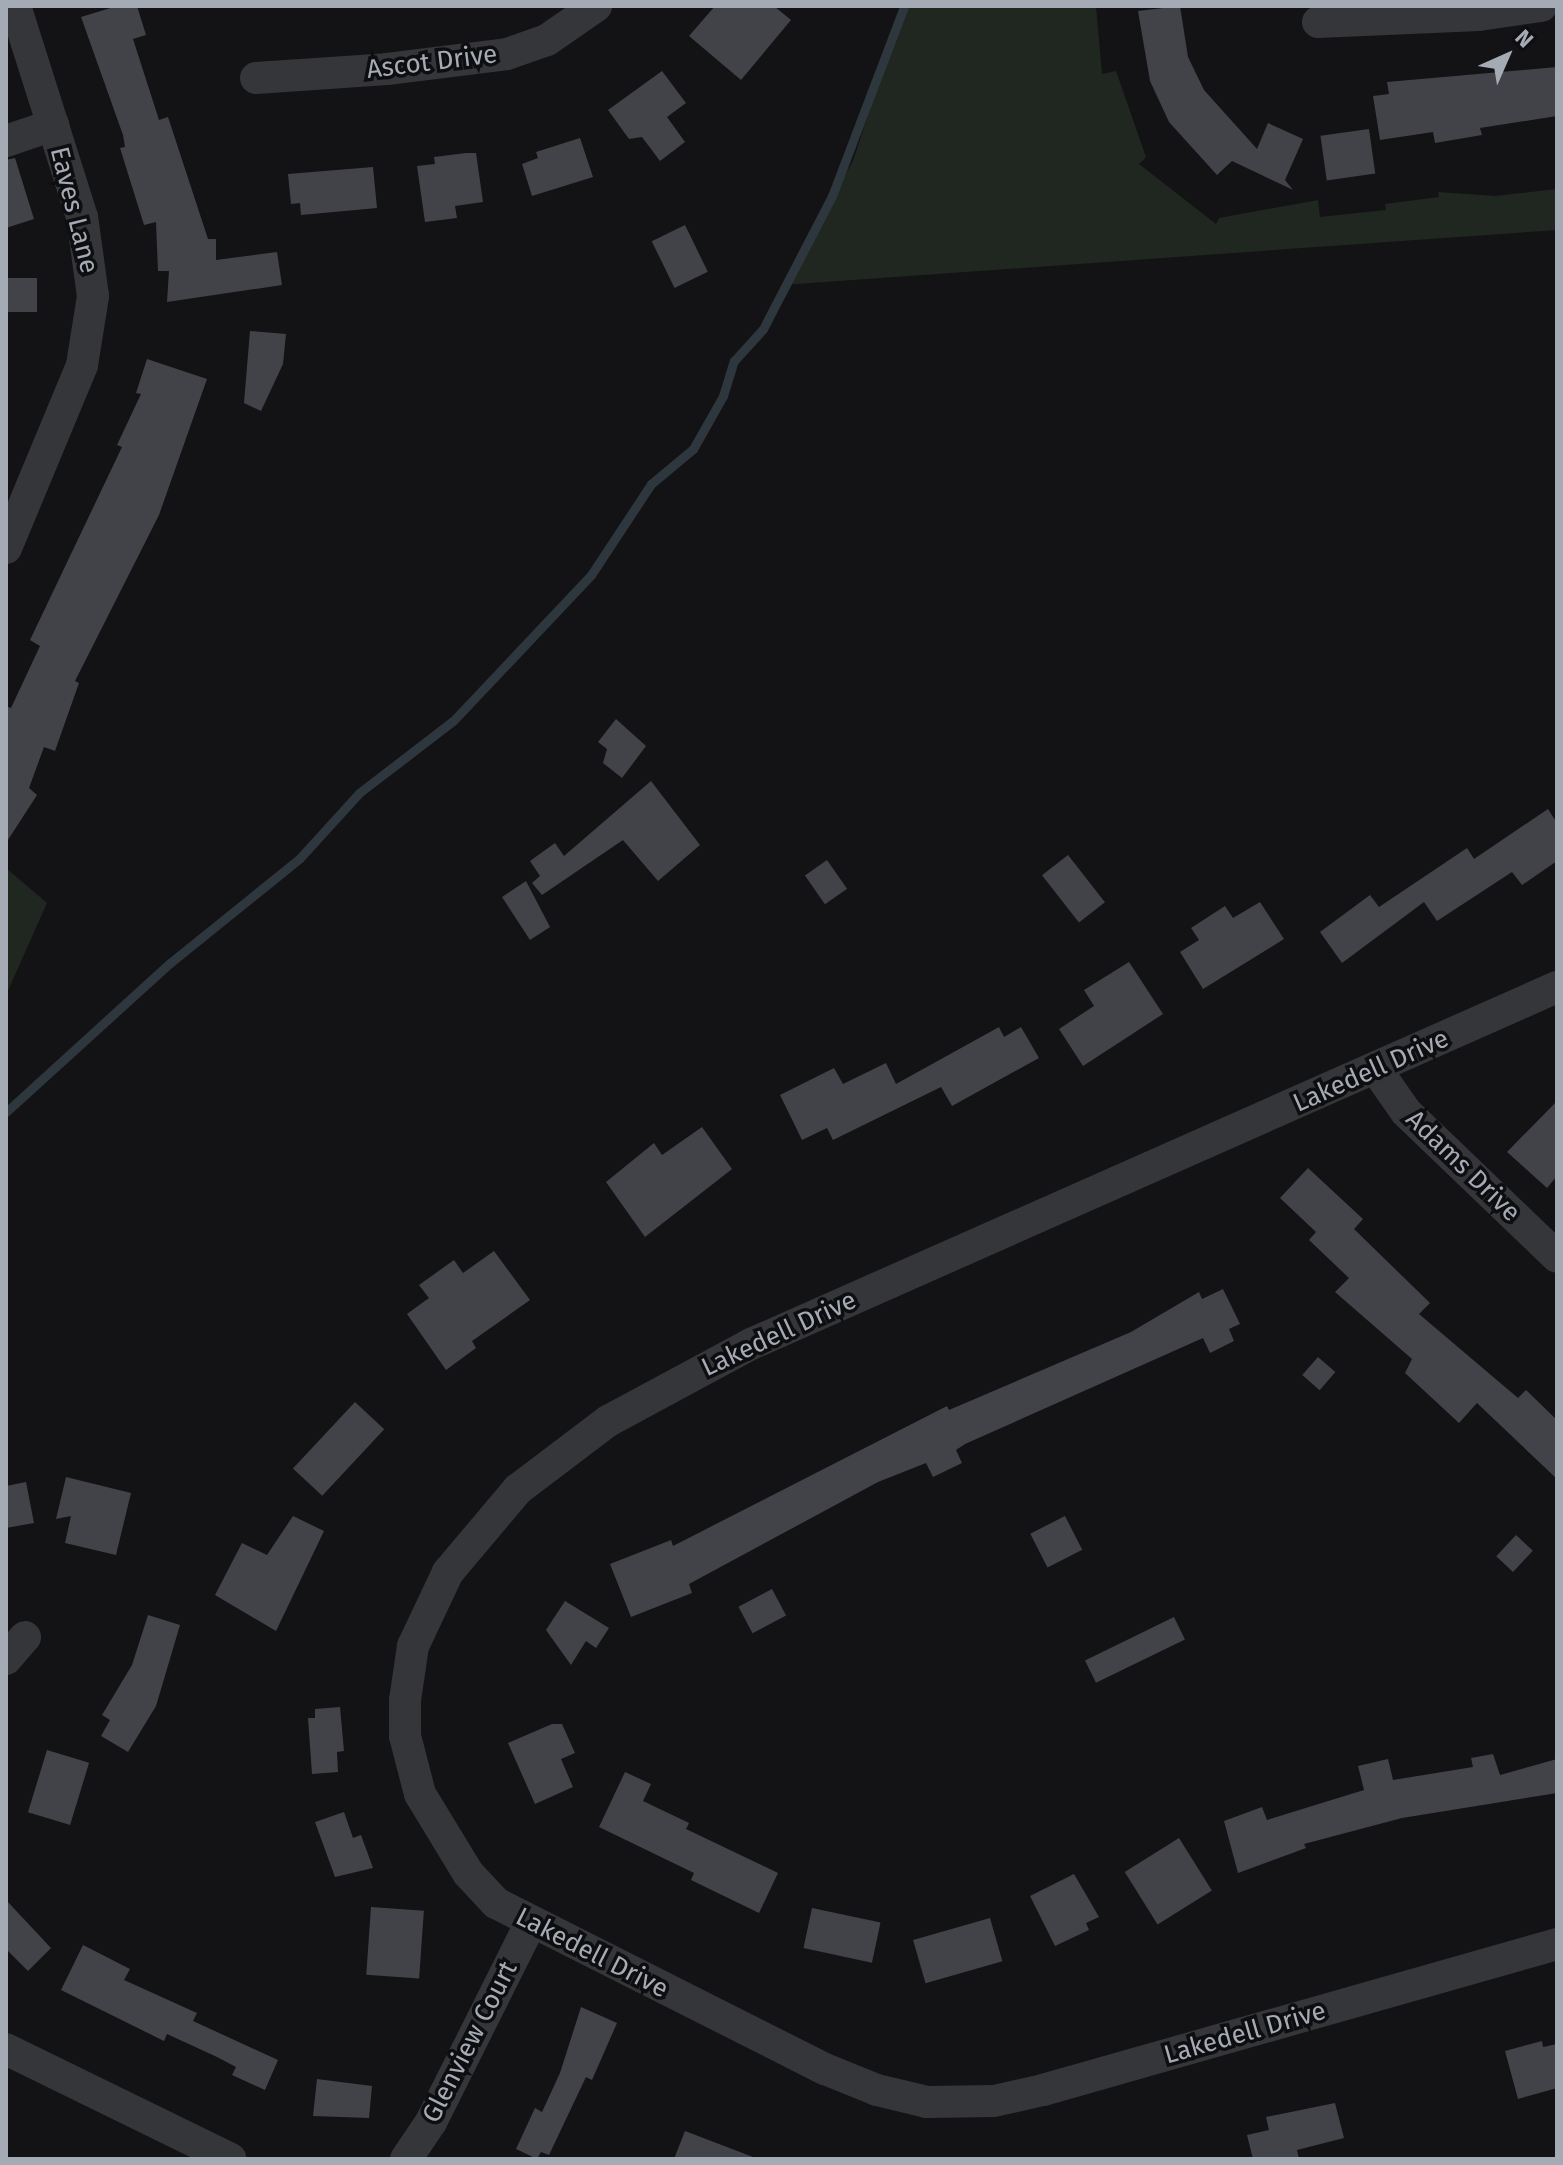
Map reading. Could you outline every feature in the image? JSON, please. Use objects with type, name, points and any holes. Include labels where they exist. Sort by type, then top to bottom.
[{"type":"street","name":"Eaves Lane","points":[[6,548],[82,365],[90,331],[90,258],[53,125],[15,6]]},
{"type":"street","name":"Ascot Drive","points":[[256,78],[400,68],[507,54],[547,40],[596,6]]},
{"type":"street","points":[[1318,22],[1479,15],[1541,6]]},
{"type":"street","points":[[6,141],[53,125]]},
{"type":"street","name":"Lakedell Drive","points":[[1557,987],[751,1344],[608,1421],[518,1489],[448,1572],[423,1617],[408,1669],[405,1736],[433,1823],[468,1873],[496,1903],[530,1924],[838,2075],[877,2090],[959,2105],[1057,2087],[1557,1944]]},
{"type":"street","name":"Adams Drive","points":[[1376,1069],[1415,1121],[1557,1257]]},
{"type":"street","name":"Glenview Court","points":[[406,2159],[431,2122],[530,1924]]},
{"type":"street","points":[[6,2049],[231,2159]]},
{"type":"shaded area","points":[[904,6],[1096,6],[1102,74],[1116,71],[1146,157],[1139,164],[1216,224],[1219,218],[1318,200],[1320,217],[1386,210],[1385,204],[1439,197],[1438,192],[1495,196],[1557,189],[1557,230],[782,285],[853,161]]},
{"type":"shaded area","points":[[6,868],[47,903],[6,995]]},
{"type":"building","points":[[117,6],[137,6],[146,35],[133,39],[159,120],[168,117],[208,239],[216,239],[216,260],[277,252],[282,285],[167,302],[169,271],[158,271],[156,222],[144,225],[120,148],[125,147],[123,135],[81,17]]},
{"type":"building","points":[[715,6],[774,6],[791,20],[741,80],[689,36]]},
{"type":"building","points":[[1180,6],[1188,57],[1204,90],[1257,149],[1268,123],[1303,139],[1285,180],[1293,190],[1232,161],[1217,175],[1169,122],[1150,81],[1138,11]]},
{"type":"building","points":[[1557,67],[1557,116],[1480,128],[1482,135],[1435,143],[1433,132],[1380,140],[1373,96],[1389,94],[1387,82]]},
{"type":"building","points":[[662,71],[686,103],[667,117],[685,142],[660,161],[642,137],[629,139],[608,110]]},
{"type":"building","points":[[1369,129],[1375,174],[1327,180],[1320,136]]},
{"type":"building","points":[[580,138],[593,177],[532,196],[522,164],[538,158],[536,152]]},
{"type":"building","points":[[476,153],[483,202],[455,206],[457,218],[425,222],[417,166],[435,164],[434,157]]},
{"type":"building","points":[[15,158],[34,219],[6,228],[6,160]]},
{"type":"building","points":[[373,167],[377,208],[301,215],[300,203],[291,204],[288,174]]},
{"type":"building","points":[[685,225],[708,272],[675,288],[652,241]]},
{"type":"building","points":[[6,278],[37,278],[37,312],[6,312]]},
{"type":"building","points":[[250,331],[286,334],[283,364],[261,411],[244,403]]},
{"type":"building","points":[[147,359],[207,379],[159,515],[75,681],[79,683],[55,751],[44,747],[29,788],[37,795],[6,843],[6,706],[11,708],[40,646],[30,640],[122,447],[117,445],[141,394],[136,393]]},
{"type":"building","points":[[616,719],[646,746],[622,778],[603,763],[607,749],[598,742]]},
{"type":"building","points":[[651,781],[700,845],[658,881],[623,840],[542,895],[532,883],[540,876],[530,861],[555,843],[564,856]]},
{"type":"building","points":[[1548,809],[1557,823],[1557,861],[1522,885],[1512,872],[1437,921],[1424,902],[1342,963],[1320,932],[1370,895],[1379,907],[1467,848],[1474,859]]},
{"type":"building","points":[[1068,855],[1105,902],[1079,923],[1042,875]]},
{"type":"building","points":[[827,860],[847,889],[825,904],[805,875]]},
{"type":"building","points":[[526,881],[550,927],[530,940],[502,897]]},
{"type":"building","points":[[1260,902],[1284,939],[1203,989],[1180,952],[1199,940],[1191,928],[1225,906],[1233,918]]},
{"type":"building","points":[[1129,962],[1163,1014],[1083,1066],[1059,1029],[1094,1006],[1084,990]]},
{"type":"building","points":[[999,1027],[1004,1037],[1021,1027],[1039,1058],[952,1106],[941,1087],[833,1140],[827,1128],[802,1140],[780,1095],[834,1068],[843,1084],[886,1063],[896,1084]]},
{"type":"building","points":[[1557,1101],[1557,1176],[1547,1188],[1507,1152]]},
{"type":"building","points":[[702,1127],[732,1169],[645,1237],[606,1182],[654,1143],[662,1155]]},
{"type":"building","points":[[1308,1168],[1363,1219],[1354,1229],[1430,1303],[1419,1314],[1518,1398],[1526,1390],[1557,1420],[1557,1479],[1477,1403],[1459,1423],[1405,1373],[1412,1359],[1335,1292],[1349,1278],[1309,1240],[1316,1232],[1280,1198]]},
{"type":"building","points":[[494,1251],[530,1300],[472,1341],[476,1348],[446,1370],[407,1314],[429,1298],[419,1285],[454,1260],[463,1273]]},
{"type":"building","points":[[1223,1289],[1240,1324],[1229,1329],[1234,1341],[1210,1353],[1203,1338],[965,1444],[956,1450],[962,1463],[933,1477],[926,1463],[878,1482],[689,1584],[692,1593],[631,1617],[610,1564],[671,1540],[673,1546],[947,1406],[949,1410],[1131,1332],[1199,1292],[1202,1299]]},
{"type":"building","points":[[1318,1357],[1335,1372],[1320,1390],[1302,1375]]},
{"type":"building","points":[[355,1402],[384,1429],[322,1496],[293,1469]]},
{"type":"building","points":[[66,1477],[131,1493],[116,1555],[65,1543],[71,1516],[56,1519]]},
{"type":"building","points":[[26,1482],[34,1523],[6,1528],[6,1486]]},
{"type":"building","points":[[293,1516],[324,1531],[276,1631],[215,1595],[242,1543],[267,1555]]},
{"type":"building","points":[[1065,1516],[1082,1550],[1048,1568],[1030,1534]]},
{"type":"building","points":[[1516,1535],[1533,1551],[1513,1572],[1496,1556]]},
{"type":"building","points":[[772,1589],[786,1615],[753,1633],[738,1607]]},
{"type":"building","points":[[565,1601],[609,1628],[596,1648],[586,1641],[571,1665],[546,1630]]},
{"type":"building","points":[[148,1615],[180,1625],[156,1706],[128,1752],[101,1736],[110,1720],[102,1715],[132,1665]]},
{"type":"building","points":[[1174,1617],[1185,1639],[1096,1683],[1085,1660]]},
{"type":"building","points":[[340,1707],[344,1751],[337,1752],[338,1772],[312,1774],[308,1718],[315,1718],[315,1709]]},
{"type":"building","points":[[552,1724],[562,1724],[575,1753],[561,1759],[573,1787],[535,1804],[508,1743]]},
{"type":"building","points":[[47,1750],[89,1763],[70,1825],[28,1812]]},
{"type":"building","points":[[1493,1754],[1500,1775],[1557,1759],[1557,1793],[1402,1818],[1304,1844],[1306,1848],[1238,1873],[1224,1821],[1262,1807],[1267,1820],[1364,1790],[1358,1766],[1388,1759],[1393,1780],[1473,1767],[1471,1758]]},
{"type":"building","points":[[625,1772],[651,1784],[643,1801],[689,1823],[686,1829],[778,1873],[759,1913],[691,1880],[694,1873],[599,1827]]},
{"type":"building","points":[[344,1812],[353,1838],[361,1835],[373,1868],[335,1877],[315,1822]]},
{"type":"building","points":[[1179,1838],[1212,1891],[1158,1924],[1125,1872]]},
{"type":"building","points":[[1074,1874],[1099,1917],[1086,1923],[1089,1930],[1055,1946],[1030,1896]]},
{"type":"building","points":[[6,1900],[51,1948],[28,1971],[6,1949]]},
{"type":"building","points":[[371,1907],[424,1911],[419,1979],[366,1975]]},
{"type":"building","points":[[812,1908],[880,1923],[872,1963],[803,1948]]},
{"type":"building","points":[[990,1918],[1002,1961],[926,1983],[913,1940]]},
{"type":"building","points":[[83,1945],[130,1969],[124,1980],[197,2013],[193,2021],[278,2060],[265,2090],[232,2075],[236,2067],[217,2057],[167,2034],[164,2041],[61,1990]]},
{"type":"building","points":[[581,2007],[617,2023],[592,2080],[586,2077],[549,2155],[541,2152],[537,2159],[516,2149],[535,2108],[542,2112],[560,2073]]},
{"type":"building","points":[[1542,2041],[1543,2047],[1557,2044],[1557,2088],[1518,2099],[1505,2051]]},
{"type":"building","points":[[317,2079],[372,2086],[369,2118],[313,2116]]},
{"type":"building","points":[[1335,2103],[1344,2138],[1297,2150],[1299,2159],[1253,2159],[1247,2135],[1269,2130],[1266,2117]]},
{"type":"building","points":[[685,2131],[753,2157],[753,2159],[674,2159]]},
{"type":"waterway","points":[[6,1112],[170,963],[299,859],[359,793],[453,721],[591,575],[651,484],[693,449],[723,396],[734,361],[763,329],[832,196],[904,6]]}]
